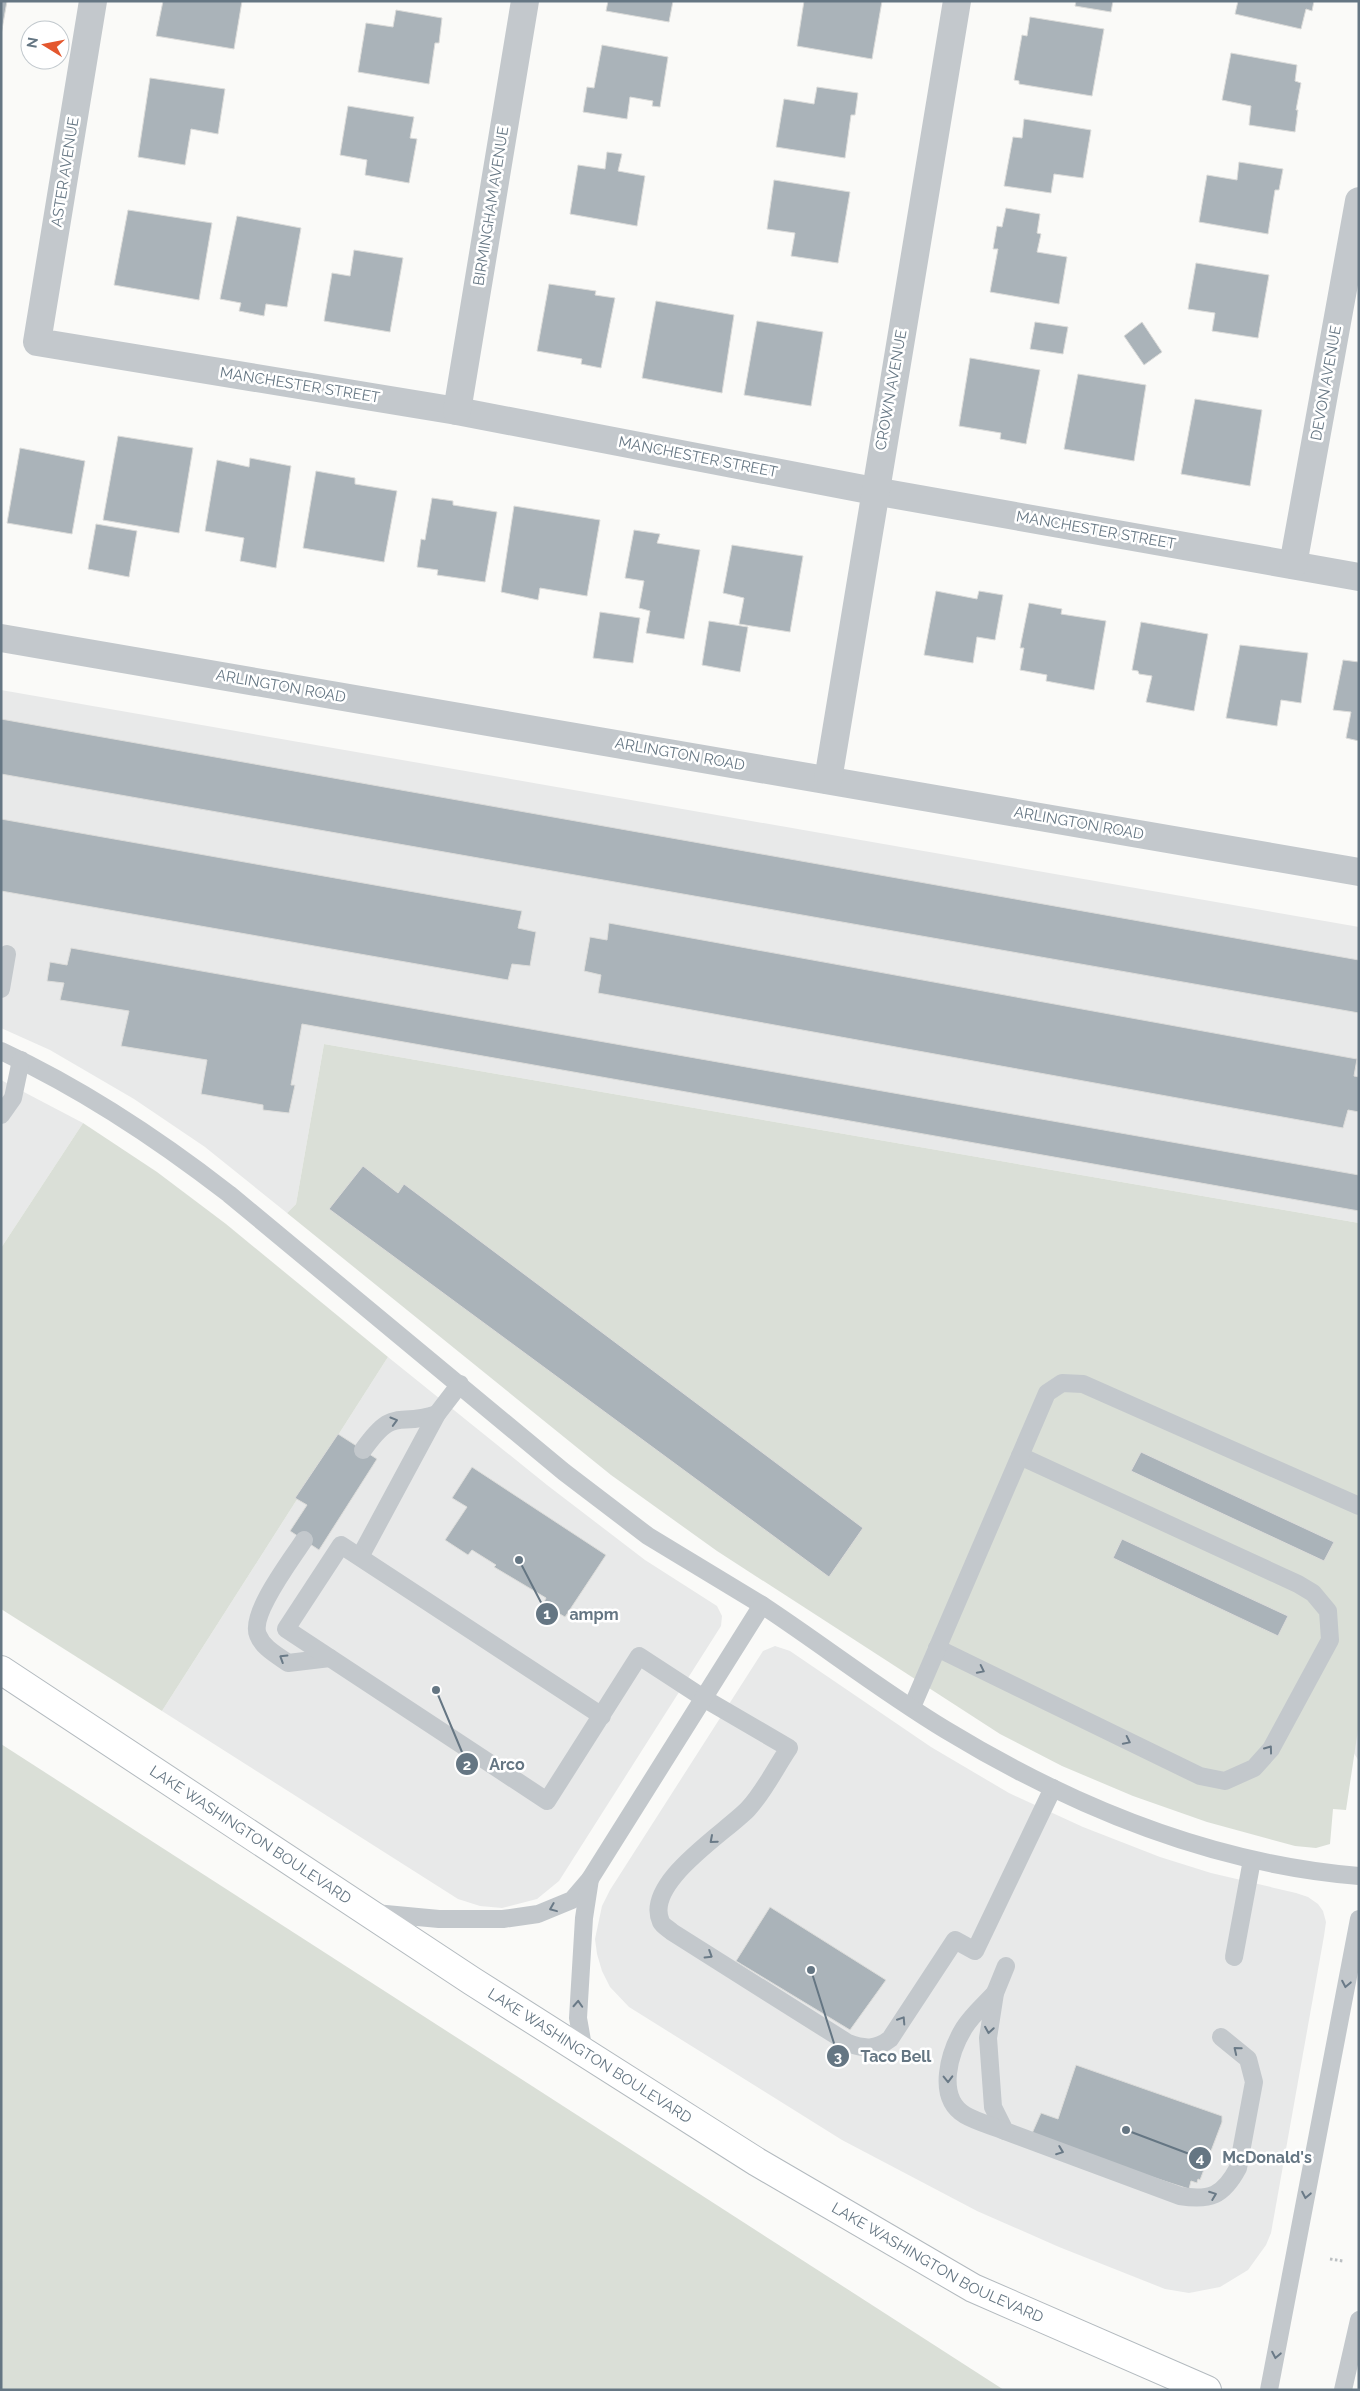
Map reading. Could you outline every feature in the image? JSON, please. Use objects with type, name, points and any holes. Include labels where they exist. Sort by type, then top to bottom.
[{"type":"main road","name":"LAKE WASHINGTON BOULEVARD","points":[[1,1670],[369,1913],[757,2162],[973,2288],[1207,2390]]},
{"type":"street","name":"ASTER AVENUE","points":[[37,342],[93,1]]},
{"type":"street","name":"BIRMINGHAM AVENUE","points":[[457,411],[525,1]]},
{"type":"street","name":"CROWN AVENUE","points":[[828,780],[874,491],[957,1]]},
{"type":"street","name":"DEVON AVENUE","points":[[1293,565],[1359,201]]},
{"type":"street","name":"MANCHESTER STREET","points":[[37,342],[457,411],[874,491],[1359,577]]},
{"type":"street","name":"ARLINGTON ROAD","points":[[1,638],[1359,872]]},
{"type":"lane","points":[[1,989],[7,954]]},
{"type":"lane","points":[[1,1051],[21,1060],[119,1115],[174,1151],[460,1384],[564,1472],[648,1536],[762,1605],[946,1730],[1053,1788],[1168,1835],[1252,1860],[1315,1872],[1359,1876]]},
{"type":"lane","points":[[1,1115],[13,1098],[21,1060]]},
{"type":"lane","points":[[912,1707],[1047,1393],[1062,1383],[1083,1384],[1359,1506]]},
{"type":"lane","points":[[360,1556],[437,1414],[460,1384]]},
{"type":"lane","points":[[363,1450],[385,1423],[399,1418],[426,1418],[437,1414]]},
{"type":"lane","points":[[937,1648],[1200,1776],[1225,1781],[1254,1768],[1270,1749],[1330,1640],[1328,1611],[1313,1593],[1298,1584],[1020,1456]]},
{"type":"lane","points":[[304,1540],[263,1604],[256,1622],[257,1634],[264,1645],[288,1663],[330,1658]]},
{"type":"lane","points":[[602,1716],[341,1544],[286,1629],[547,1802],[602,1716],[639,1656],[705,1699],[788,1748],[750,1808],[674,1874],[662,1890],[658,1908],[661,1922],[672,1932],[848,2043],[862,2048],[874,2048],[890,2039],[954,1940],[975,1951],[1053,1788]]},
{"type":"lane","points":[[369,1913],[440,1919],[503,1919],[538,1914],[572,1900],[590,1879],[705,1699],[762,1605]]},
{"type":"lane","points":[[1234,1957],[1252,1860]]},
{"type":"lane","points":[[584,2052],[578,2018],[584,1918],[590,1879]]},
{"type":"lane","points":[[1269,2390],[1359,1919]]},
{"type":"lane","points":[[1005,2131],[994,2107],[988,2038],[995,1993],[1006,1966]]},
{"type":"lane","points":[[995,1993],[964,2028],[950,2060],[947,2076],[949,2095],[964,2115],[1180,2196],[1198,2199],[1210,2197],[1222,2191],[1231,2181],[1238,2168],[1254,2082],[1248,2059],[1221,2037]]},
{"type":"lane","points":[[1343,2390],[1359,2320]]},
{"type":"path","points":[[1330,2258],[1343,2261]]},
{"type":"shaded area","points":[[1,690],[1359,927],[1359,1223],[324,1044],[296,1204],[287,1213],[205,1147],[134,1099],[50,1050],[1,1028]]},
{"type":"shaded area","points":[[324,1044],[1359,1223],[1359,1723],[1346,1810],[1333,1809],[1330,1844],[1316,1848],[1295,1846],[1207,1822],[1133,1796],[1062,1766],[1000,1734],[717,1551],[611,1475],[287,1213],[296,1204]]},
{"type":"shaded area","points":[[1,1080],[83,1123],[1,1248]]},
{"type":"shaded area","points":[[83,1123],[157,1172],[226,1224],[388,1357],[162,1711],[1,1609],[1,1248]]},
{"type":"shaded area","points":[[388,1357],[547,1485],[645,1560],[717,1606],[722,1616],[721,1626],[559,1881],[537,1899],[502,1908],[480,1906],[458,1899],[162,1711]]},
{"type":"shaded area","points":[[775,1646],[790,1651],[931,1747],[1009,1793],[1083,1827],[1160,1857],[1211,1873],[1296,1893],[1308,1897],[1318,1904],[1323,1911],[1326,1922],[1324,1936],[1271,2233],[1266,2245],[1248,2270],[1220,2287],[1189,2293],[1165,2289],[1059,2247],[977,2211],[842,2140],[629,2007],[610,1987],[602,1971],[595,1939],[602,1906],[610,1890],[763,1651]]},
{"type":"shaded area","points":[[1359,1723],[1359,1761],[1353,1752]]},
{"type":"shaded area","points":[[1,1744],[1004,2390],[1,2390]]},
{"type":"building","points":[[1,1],[7,1],[1,35]]},
{"type":"building","points":[[163,1],[242,1],[234,49],[156,36]]},
{"type":"building","points":[[608,1],[673,1],[669,22],[606,11]]},
{"type":"building","points":[[804,1],[882,1],[872,59],[797,46]]},
{"type":"building","points":[[1076,1],[1113,1],[1111,12],[1075,6]]},
{"type":"building","points":[[1238,1],[1314,1],[1312,11],[1306,9],[1301,29],[1235,14]]},
{"type":"building","points":[[396,10],[442,18],[439,43],[435,43],[429,84],[358,72],[366,23],[393,27]]},
{"type":"building","points":[[1030,17],[1104,29],[1092,96],[1019,84],[1019,81],[1014,80],[1022,35],[1027,36]]},
{"type":"building","points":[[602,45],[668,57],[660,107],[652,106],[653,101],[630,97],[627,119],[583,112],[587,87],[594,88]]},
{"type":"building","points":[[1231,53],[1297,65],[1295,81],[1301,83],[1296,110],[1298,110],[1295,132],[1249,125],[1251,106],[1222,100]]},
{"type":"building","points":[[150,78],[225,89],[218,134],[191,129],[185,165],[138,157]]},
{"type":"building","points":[[817,87],[858,93],[855,115],[851,115],[845,158],[776,147],[784,99],[814,104]]},
{"type":"building","points":[[348,106],[414,117],[410,138],[417,139],[409,183],[365,175],[367,160],[340,155]]},
{"type":"building","points":[[1024,119],[1091,130],[1083,178],[1054,174],[1051,193],[1004,186],[1013,137],[1022,138]]},
{"type":"building","points":[[607,152],[622,154],[618,171],[645,176],[637,226],[570,214],[578,165],[605,169]]},
{"type":"building","points":[[1239,162],[1283,169],[1279,190],[1275,190],[1268,234],[1199,222],[1207,175],[1237,180]]},
{"type":"building","points":[[774,180],[850,192],[838,263],[791,256],[795,233],[767,229]]},
{"type":"building","points":[[1006,208],[1040,214],[1037,233],[1041,234],[1037,252],[1067,257],[1059,304],[990,292],[998,249],[993,249],[997,226],[1002,227]]},
{"type":"building","points":[[128,210],[212,223],[199,300],[114,285]]},
{"type":"building","points":[[237,216],[301,228],[287,307],[266,304],[264,316],[239,311],[241,303],[220,299]]},
{"type":"building","points":[[354,250],[403,258],[390,332],[324,321],[332,273],[350,276]]},
{"type":"building","points":[[1196,263],[1269,275],[1258,338],[1212,331],[1215,313],[1188,309]]},
{"type":"building","points":[[549,284],[596,291],[595,295],[615,298],[601,368],[581,364],[582,359],[537,351]]},
{"type":"building","points":[[656,301],[734,315],[722,393],[642,378]]},
{"type":"building","points":[[757,321],[823,332],[811,406],[744,395]]},
{"type":"building","points":[[1035,322],[1068,327],[1063,354],[1030,349]]},
{"type":"building","points":[[1142,322],[1162,352],[1144,365],[1124,336]]},
{"type":"building","points":[[970,358],[1040,370],[1026,444],[1000,439],[1001,433],[959,426]]},
{"type":"building","points":[[1078,374],[1146,385],[1134,461],[1064,449]]},
{"type":"building","points":[[1195,399],[1262,410],[1250,486],[1181,474]]},
{"type":"building","points":[[118,436],[193,448],[179,533],[103,520]]},
{"type":"building","points":[[20,448],[85,461],[72,534],[7,523]]},
{"type":"building","points":[[250,458],[291,466],[276,568],[240,561],[244,538],[205,531],[217,460],[249,467]]},
{"type":"building","points":[[316,471],[355,478],[355,484],[397,491],[384,562],[303,548]]},
{"type":"building","points":[[432,498],[453,501],[453,505],[497,512],[485,582],[437,575],[438,570],[417,567],[421,539],[425,540]]},
{"type":"building","points":[[514,506],[600,520],[587,596],[540,588],[538,600],[501,592]]},
{"type":"building","points":[[96,524],[137,531],[129,577],[88,569]]},
{"type":"building","points":[[634,530],[660,534],[657,543],[700,550],[684,639],[646,633],[650,611],[639,608],[644,581],[625,578]]},
{"type":"building","points":[[732,545],[803,556],[790,632],[739,624],[744,598],[723,593]]},
{"type":"building","points":[[936,591],[977,599],[979,591],[1003,595],[995,640],[977,637],[973,663],[924,655]]},
{"type":"building","points":[[1029,603],[1062,609],[1061,614],[1106,621],[1094,690],[1046,681],[1047,675],[1020,670],[1024,648],[1020,648]]},
{"type":"building","points":[[600,612],[640,618],[633,663],[593,658]]},
{"type":"building","points":[[709,621],[748,627],[740,672],[702,665]]},
{"type":"building","points":[[1141,622],[1208,634],[1194,711],[1146,702],[1152,676],[1139,674],[1138,671],[1132,670]]},
{"type":"building","points":[[1240,645],[1308,653],[1301,703],[1281,700],[1277,726],[1226,718]]},
{"type":"building","points":[[1343,660],[1359,662],[1359,741],[1346,738],[1351,712],[1333,710]]},
{"type":"building","points":[[1,719],[1359,960],[1359,1013],[1,774]]},
{"type":"building","points":[[1,819],[522,911],[518,928],[536,932],[530,966],[512,964],[508,980],[1,891]]},
{"type":"building","points":[[609,923],[1357,1059],[1354,1076],[1359,1077],[1359,1112],[1348,1110],[1343,1128],[598,993],[601,975],[584,971],[590,937],[607,940]]},
{"type":"building","points":[[71,948],[1359,1175],[1359,1211],[302,1024],[291,1085],[295,1085],[289,1113],[263,1110],[263,1105],[201,1094],[207,1060],[121,1046],[129,1011],[60,1000],[64,983],[47,981],[50,962],[67,965]]},
{"type":"building","points":[[363,1166],[398,1193],[404,1184],[863,1528],[829,1577],[329,1209]]},
{"type":"building","points":[[338,1434],[377,1459],[319,1550],[290,1531],[307,1505],[295,1498]]},
{"type":"building","points":[[1141,1452],[1334,1542],[1324,1561],[1131,1471]]},
{"type":"building","points":[[472,1467],[606,1555],[565,1617],[543,1604],[546,1598],[494,1567],[496,1565],[472,1550],[468,1555],[445,1540],[467,1507],[452,1498]]},
{"type":"building","points":[[1122,1539],[1288,1616],[1278,1636],[1113,1558]]},
{"type":"building","points":[[770,1907],[886,1980],[850,2030],[736,1961]]},
{"type":"building","points":[[1076,2065],[1222,2116],[1222,2122],[1200,2180],[1198,2179],[1197,2183],[1191,2181],[1189,2189],[1030,2138],[1041,2113],[1058,2119]]},
{"type":"place","name":"ampm","points":[[519,1560]]},
{"type":"place","name":"Arco","points":[[436,1690]]},
{"type":"place","name":"Taco Bell","points":[[811,1970]]},
{"type":"place","name":"McDonald's","points":[[1126,2130]]}]
